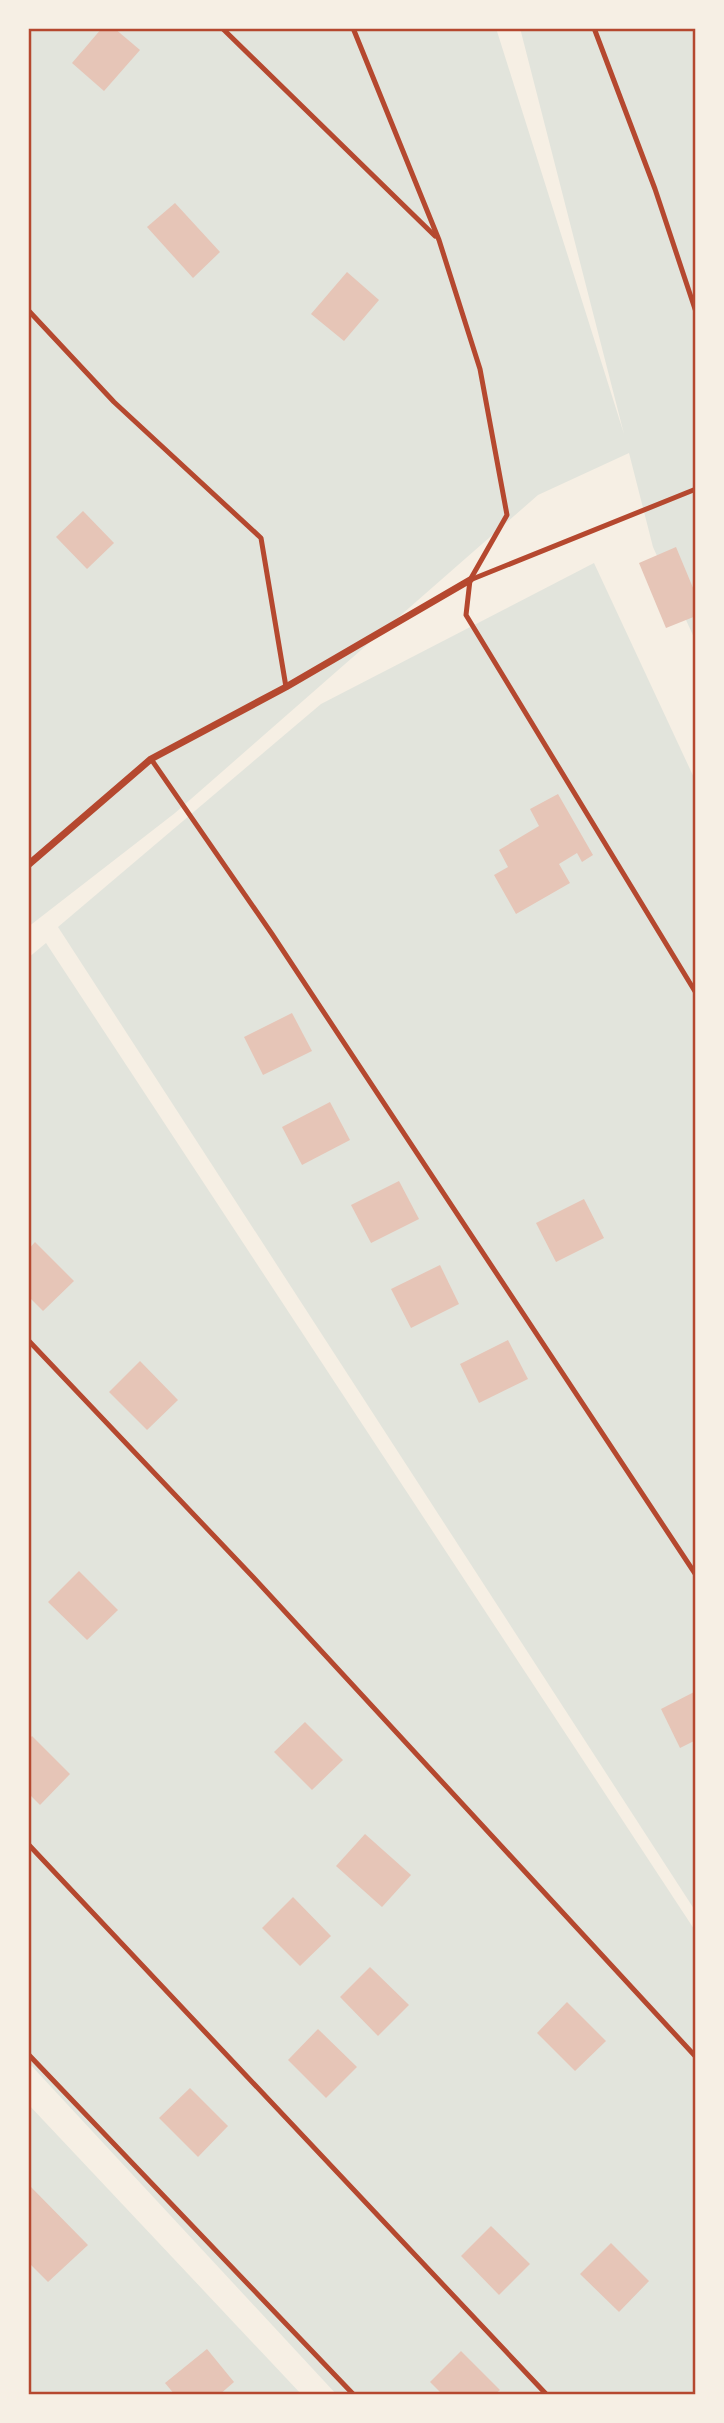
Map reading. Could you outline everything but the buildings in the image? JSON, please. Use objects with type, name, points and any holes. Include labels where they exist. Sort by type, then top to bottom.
[{"type":"street","points":[[28,865],[151,759],[286,687],[470,580]]},
{"type":"lane","points":[[222,28],[439,240]]},
{"type":"lane","points":[[353,28],[439,240],[480,369],[507,515],[470,580],[466,615],[696,993]]},
{"type":"lane","points":[[594,28],[655,189],[696,312]]},
{"type":"lane","points":[[28,310],[114,401],[261,538],[286,687]]},
{"type":"lane","points":[[470,580],[696,489]]},
{"type":"lane","points":[[151,759],[272,934],[696,1575]]},
{"type":"lane","points":[[28,1340],[243,1567],[696,2057]]},
{"type":"lane","points":[[28,1844],[547,2395]]},
{"type":"lane","points":[[28,2054],[354,2395]]},
{"type":"shaded area","points":[[28,28],[496,28],[624,434],[520,28],[696,28],[696,642],[653,547],[629,453],[538,495],[175,813],[28,927]]},
{"type":"shaded area","points":[[594,563],[696,782],[696,1912],[58,927],[321,704]]},
{"type":"shaded area","points":[[46,943],[696,1932],[696,2395],[337,2395],[28,2062],[28,958]]},
{"type":"shaded area","points":[[28,2104],[302,2395],[28,2395]]}]
